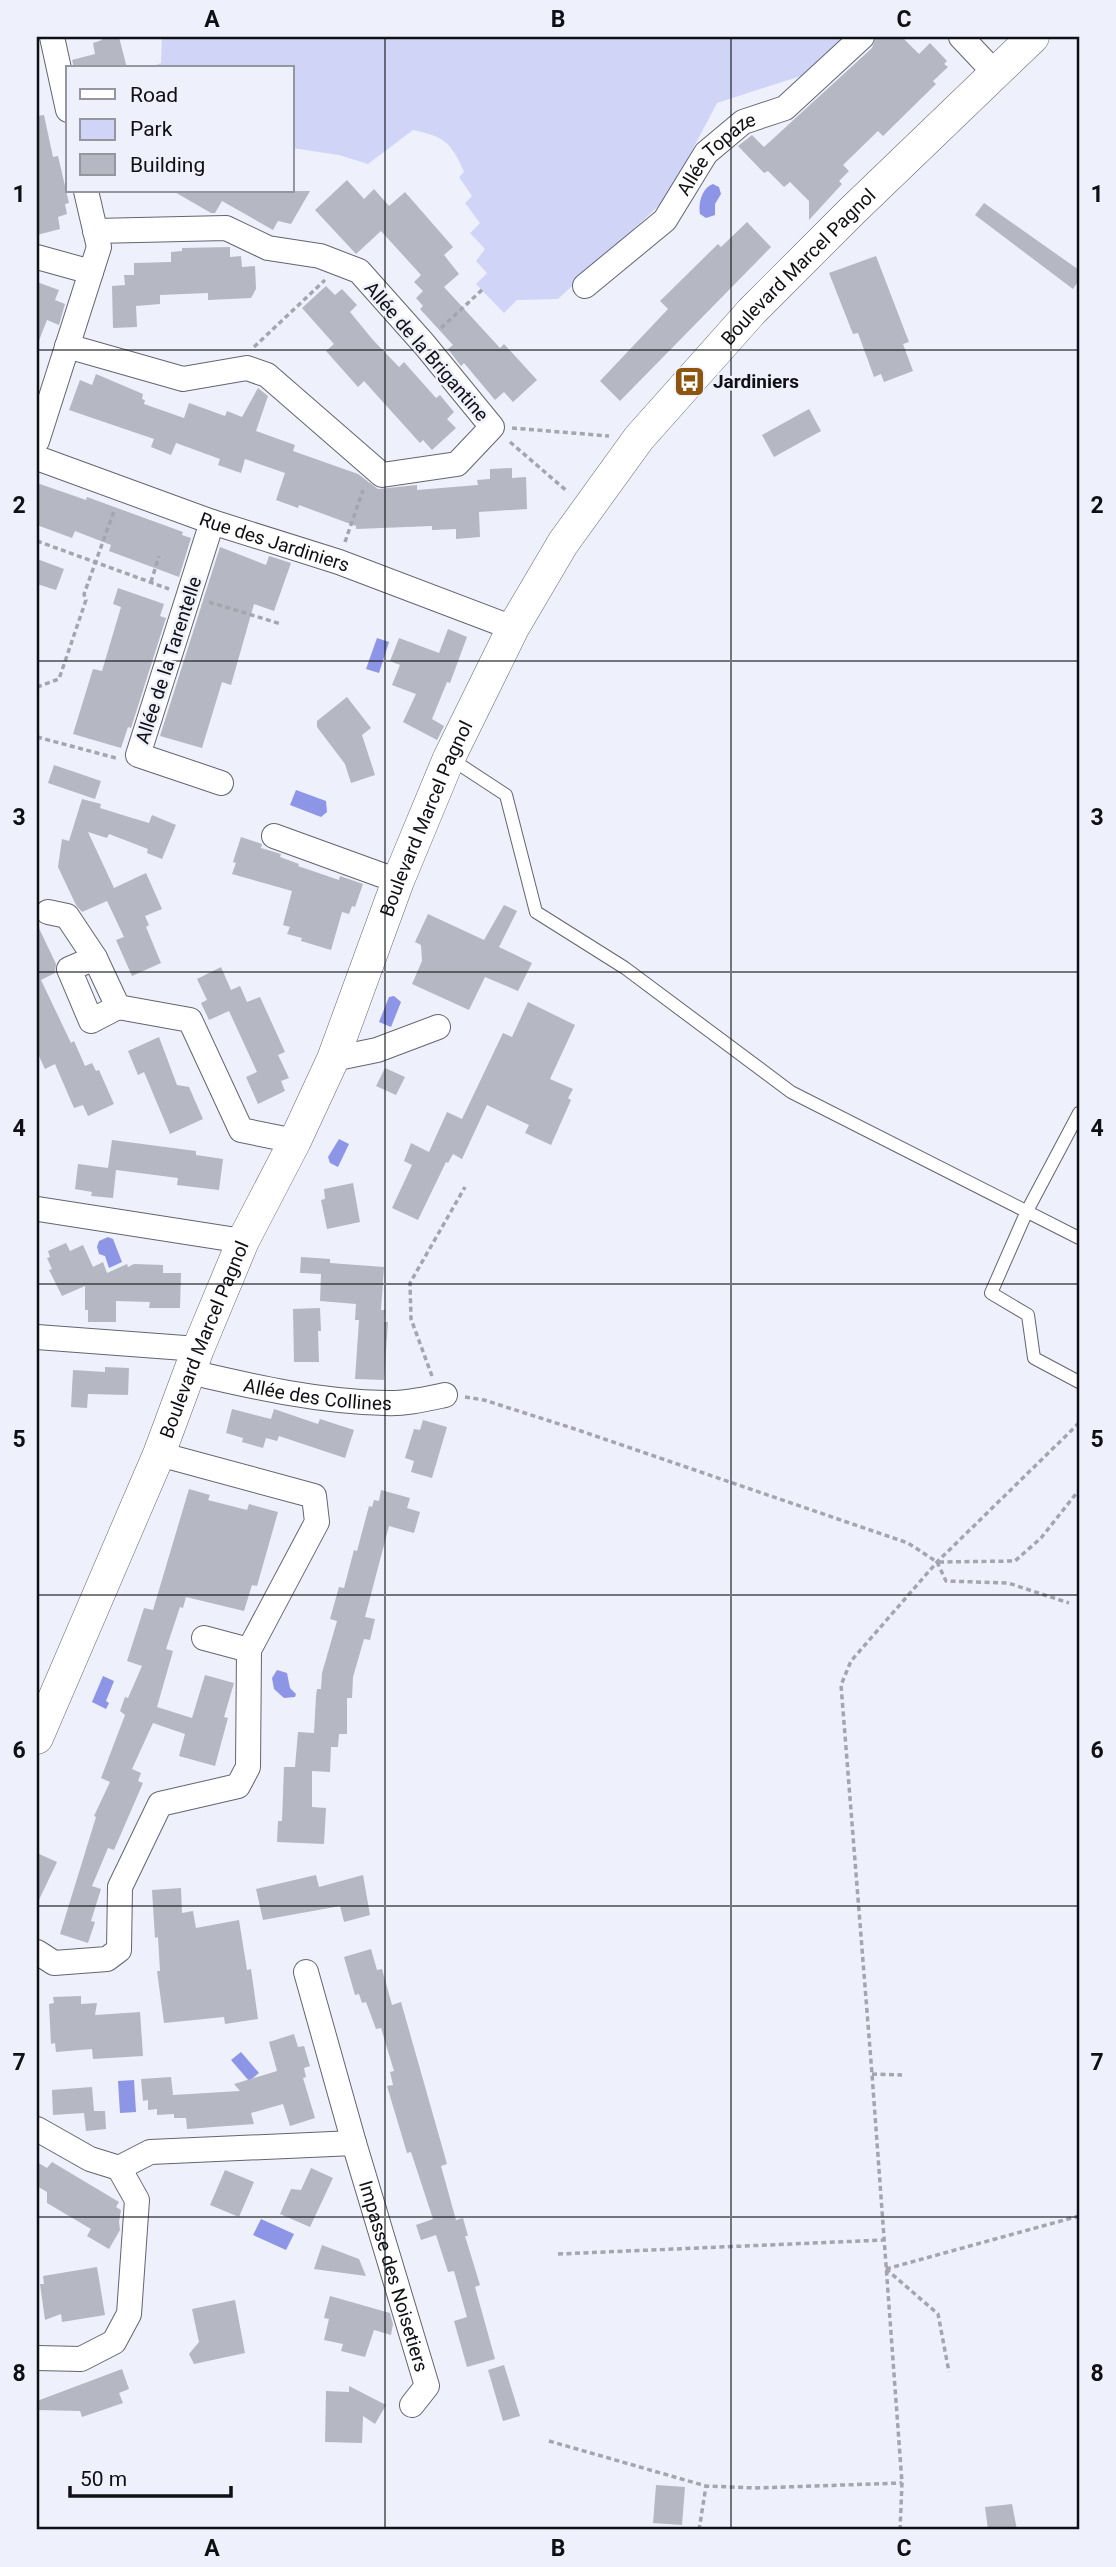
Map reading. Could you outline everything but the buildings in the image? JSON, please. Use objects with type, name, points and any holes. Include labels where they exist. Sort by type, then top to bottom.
[{"type":"street","points":[[52,37],[66,101]]},
{"type":"street","name":"Allée Topaze","points":[[586,286],[665,220],[706,153],[743,122],[785,108],[862,37]]},
{"type":"street","points":[[961,37],[995,73]]},
{"type":"street","name":"Boulevard Marcel Pagnol","points":[[37,1738],[159,1454],[243,1241],[295,1141],[333,1059],[398,881],[449,758],[513,628],[563,543],[639,438],[752,311],[1033,37]]},
{"type":"street","points":[[37,441],[99,247],[86,192]]},
{"type":"street","name":"Allée de la Brigantine","points":[[67,346],[183,379],[247,368],[267,375],[382,475],[457,464],[492,427],[424,344],[359,271],[320,256],[268,248],[226,228],[95,231]]},
{"type":"street","points":[[37,257],[91,272]]},
{"type":"street","name":"Rue des Jardiniers","points":[[37,458],[212,523],[339,562],[513,628]]},
{"type":"street","name":"Allée de la Tarentelle","points":[[212,523],[138,755],[221,783]]},
{"type":"street","points":[[274,836],[398,881]]},
{"type":"street","points":[[48,912],[66,916],[95,958],[118,1007],[190,1020],[241,1130],[295,1141]]},
{"type":"street","points":[[333,1059],[377,1050],[438,1027]]},
{"type":"street","points":[[38,1209],[243,1241]]},
{"type":"street","name":"Allée des Collines","points":[[37,1337],[194,1361],[250,1387],[336,1400],[389,1404],[445,1395]]},
{"type":"street","points":[[37,1952],[54,1963],[107,1959],[119,1950],[120,1887],[160,1804],[238,1786],[248,1767],[249,1650],[317,1522],[314,1496],[159,1454]]},
{"type":"street","points":[[204,1638],[249,1650]]},
{"type":"street","name":"Impasse des Noisetiers","points":[[306,1972],[427,2385],[412,2405]]},
{"type":"street","points":[[37,2129],[90,2159],[119,2168],[137,2200],[129,2314],[114,2342],[81,2359],[37,2358]]},
{"type":"street","points":[[119,2168],[150,2152],[354,2143]]},
{"type":"lane","points":[[449,758],[506,795],[536,912],[625,968],[791,1092],[1079,1238]]},
{"type":"lane","points":[[1079,1113],[1027,1210],[991,1293],[1028,1315],[1034,1358],[1079,1382]]},
{"type":"path","points":[[230,371],[342,265]]},
{"type":"path","points":[[424,344],[482,289]]},
{"type":"path","points":[[492,427],[639,438]]},
{"type":"path","points":[[492,427],[572,495],[579,522]]},
{"type":"path","points":[[339,562],[371,465]]},
{"type":"path","points":[[37,687],[59,679],[86,600],[84,594],[121,489]]},
{"type":"path","points":[[37,541],[189,596],[281,624]]},
{"type":"path","points":[[150,582],[159,556]]},
{"type":"path","points":[[37,737],[123,760],[138,755]]},
{"type":"path","points":[[465,1187],[410,1283],[411,1320],[429,1371],[445,1395],[484,1399],[908,1543],[937,1562],[946,1581],[1008,1583],[1069,1603]]},
{"type":"path","points":[[900,2530],[902,2483],[841,1685],[851,1661],[937,1562],[1079,1423]]},
{"type":"path","points":[[937,1562],[1015,1560],[1041,1538],[1079,1490]]},
{"type":"path","points":[[872,2074],[902,2075]]},
{"type":"path","points":[[886,2269],[1079,2216]]},
{"type":"path","points":[[558,2254],[884,2240]]},
{"type":"path","points":[[886,2269],[938,2314],[949,2372]]},
{"type":"path","points":[[549,2441],[706,2486],[755,2488],[902,2483]]},
{"type":"path","points":[[699,2530],[706,2486]]},
{"type":"green space","points":[[162,37],[846,37],[810,73],[717,103],[667,198],[558,299],[517,300],[504,313],[476,284],[487,273],[476,261],[485,249],[470,233],[480,223],[465,203],[472,196],[459,177],[464,172],[446,142],[433,135],[413,130],[368,164],[339,155],[294,148],[294,66],[156,66],[161,63]]},
{"type":"water","points":[[713,184],[719,187],[721,194],[715,204],[715,215],[706,218],[700,214],[700,201],[706,189]]},
{"type":"water","points":[[377,638],[389,642],[379,673],[366,669]]},
{"type":"water","points":[[296,790],[326,801],[327,812],[321,817],[290,805]]},
{"type":"water","points":[[394,996],[401,1002],[391,1027],[379,1022],[389,997]]},
{"type":"water","points":[[339,1139],[349,1144],[338,1167],[330,1163],[328,1157]]},
{"type":"water","points":[[108,1237],[113,1239],[122,1262],[109,1268],[105,1256],[99,1254],[97,1247],[99,1241]]},
{"type":"water","points":[[277,1670],[287,1673],[295,1697],[284,1698],[274,1689],[272,1678]]},
{"type":"water","points":[[103,1676],[114,1681],[106,1701],[109,1703],[106,1709],[92,1702]]},
{"type":"water","points":[[241,2052],[259,2073],[249,2081],[231,2060]]},
{"type":"water","points":[[134,2080],[136,2112],[120,2113],[118,2081]]},
{"type":"water","points":[[261,2219],[294,2234],[286,2250],[253,2235]]},
{"type":"place","name":"Jardiniers","points":[[690,381]]}]
